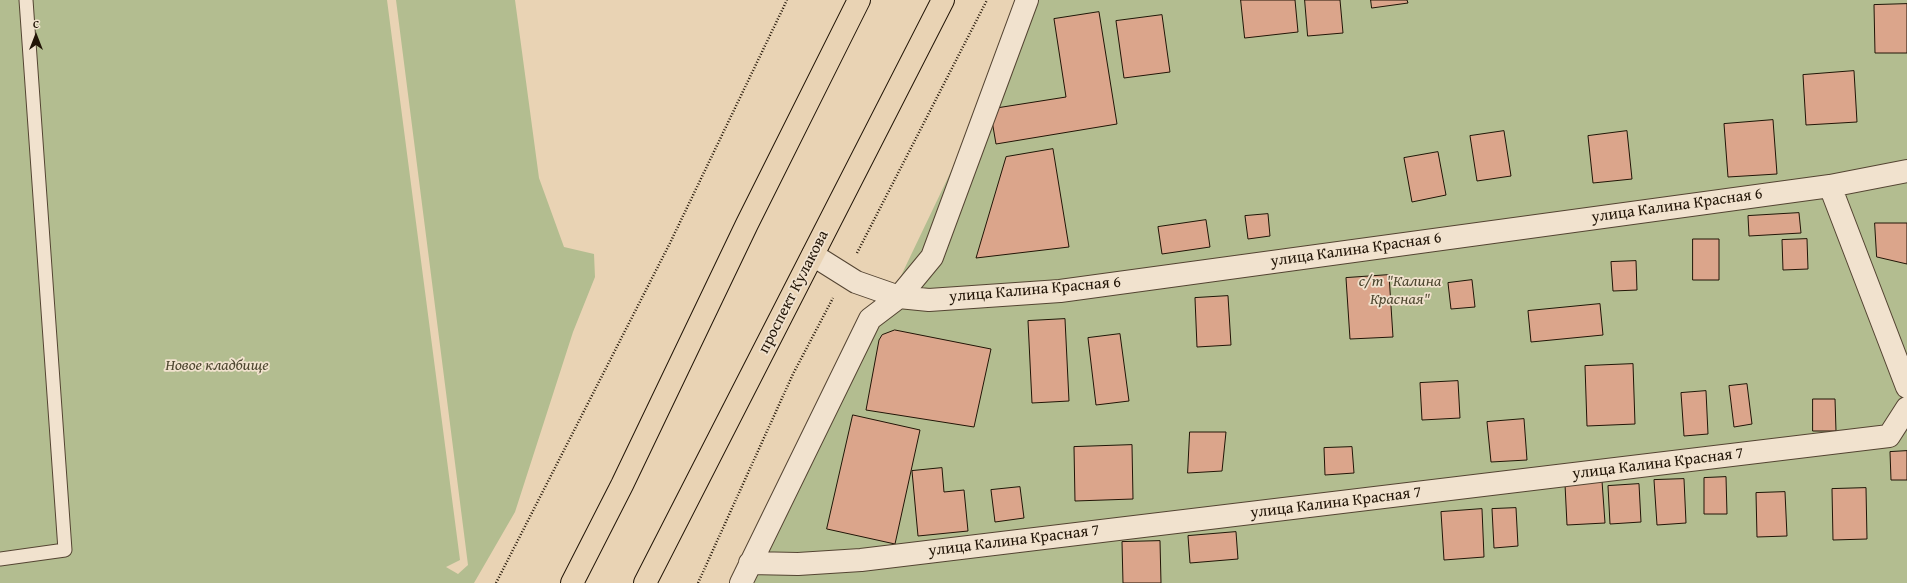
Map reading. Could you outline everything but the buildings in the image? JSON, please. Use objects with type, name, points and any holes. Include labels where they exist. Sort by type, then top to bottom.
[{"type":"main road","points":[[572,583],[622,485],[747,224],[859,0]]},
{"type":"main road","name":"проспект Кулакова","points":[[645,583],[943,0]]},
{"type":"street","points":[[741,583],[870,319],[900,297],[932,257],[1027,0]]},
{"type":"street","name":"улица Калина Красная 6","points":[[813,255],[856,282],[900,297],[929,300],[1060,291],[1830,186],[1907,171]]},
{"type":"street","points":[[1830,186],[1907,387]]},
{"type":"street","name":"улица Калина Красная 7","points":[[750,563],[798,564],[861,560],[1889,436],[1907,408]]},
{"type":"lane","points":[[0,559],[64,550],[26,0]]},
{"type":"path","points":[[496,583],[670,243],[787,0]]},
{"type":"green space","name":"Новое кладбище","points":[[0,0],[387,0],[460,560],[446,567],[458,574],[468,565],[396,0],[515,0],[539,178],[564,247],[594,254],[595,277],[573,332],[515,512],[474,583],[0,583]]},
{"type":"green space","name":"с/т \"Калина Красная\"","points":[[1033,0],[1907,0],[1907,583],[754,583]]}]
